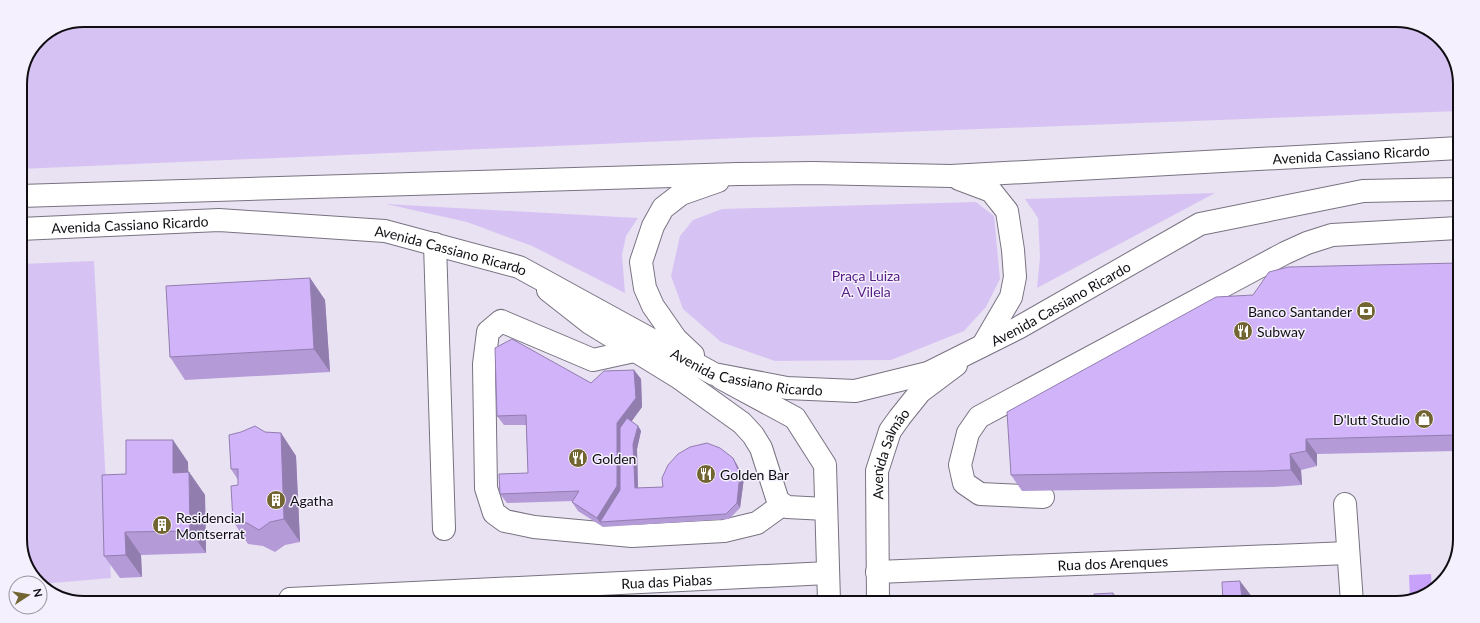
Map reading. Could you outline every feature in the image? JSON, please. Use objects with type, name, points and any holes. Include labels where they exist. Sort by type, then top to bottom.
[{"type":"main road","name":"Avenida Cassiano Ricardo","points":[[27,196],[738,174],[951,176],[1453,148]]},
{"type":"main road","points":[[738,174],[681,194],[663,208],[653,226],[641,262],[645,288],[653,306],[676,339],[714,374],[794,418],[824,465],[829,596]]},
{"type":"main road","points":[[951,176],[991,191],[1007,211],[1013,250],[1015,277],[1010,297],[983,345]]},
{"type":"main road","name":"Avenida Cassiano Ricardo","points":[[27,228],[219,220],[385,231],[518,267],[714,374],[787,388],[855,391],[928,373],[1018,328],[1200,224],[1364,191],[1453,189]]},
{"type":"main road","points":[[1043,497],[980,494],[964,484],[960,465],[968,434],[979,417],[1278,257],[1307,243],[1332,235],[1453,228]]},
{"type":"main road","points":[[436,244],[444,529]]},
{"type":"main road","points":[[518,267],[590,323],[678,377],[742,423],[753,435],[761,448],[778,501],[782,505],[787,507],[826,509]]},
{"type":"main road","points":[[656,342],[634,350],[593,360],[501,321],[488,332],[484,364],[486,488],[494,513],[505,521],[534,527],[632,536],[724,531],[757,523],[782,505]]},
{"type":"main road","name":"Avenida Salmão","points":[[878,596],[877,471],[890,431],[900,416],[920,392],[983,345]]},
{"type":"main road","points":[[1345,504],[1351,596]]},
{"type":"main road","name":"Rua dos Arenques","points":[[877,572],[1348,553]]},
{"type":"main road","name":"Rua das Piabas","points":[[352,596],[828,573]]},
{"type":"green space","points":[[84,27],[1396,27],[1418,31],[1431,39],[1441,49],[1447,59],[1453,80],[1453,111],[739,138],[27,169],[27,80],[33,59],[46,41],[62,31]]},
{"type":"green space","points":[[1215,193],[1037,288],[1040,257],[1038,218],[1025,199]]},
{"type":"green space","name":"Praça Luiza A. Vilela","points":[[976,202],[994,216],[1000,279],[986,307],[964,331],[891,360],[775,361],[721,342],[683,309],[671,276],[680,236],[693,220],[722,209]]},
{"type":"green space","points":[[386,204],[638,218],[626,236],[622,255],[625,293],[532,246],[467,222]]},
{"type":"green space","points":[[94,261],[111,578],[48,583],[48,575],[40,575],[31,561],[27,543],[27,264]]},
{"type":"shaded area","points":[[1431,574],[1431,583],[1418,592],[1410,594],[1409,575]]},
{"type":"building","points":[[1453,263],[1453,435],[1306,439],[1306,451],[1290,454],[1291,470],[1011,475],[1007,412],[1216,297],[1253,295],[1269,272],[1288,267]]},
{"type":"building","points":[[310,278],[314,349],[170,357],[166,286]]},
{"type":"building","name":"Golden","points":[[512,339],[591,383],[604,371],[634,370],[636,398],[617,423],[617,486],[597,518],[572,502],[579,491],[500,494],[499,474],[528,473],[526,415],[497,416],[495,348]]},
{"type":"building","name":"Golden Bar","points":[[627,418],[638,426],[633,444],[635,488],[663,487],[662,478],[668,465],[678,454],[690,447],[707,443],[720,448],[733,458],[740,474],[737,503],[726,514],[600,522],[620,490],[620,428]]},
{"type":"building","points":[[255,426],[265,432],[281,433],[284,519],[270,522],[259,530],[247,523],[233,521],[231,486],[238,485],[238,469],[231,469],[229,435]]},
{"type":"building","points":[[126,440],[173,440],[173,473],[189,472],[190,531],[125,532],[126,555],[104,556],[102,475],[126,474]]},
{"type":"building","points":[[1240,581],[1242,596],[1223,596],[1222,582]]},
{"type":"building","points":[[1113,593],[1113,596],[1094,596],[1094,594]]},
{"type":"place","name":"Banco Santander","points":[[1366,311]]},
{"type":"place","name":"Subway","points":[[1243,331]]},
{"type":"place","name":"D'lutt Studio","points":[[1424,419]]},
{"type":"place","name":"Golden","points":[[578,458]]},
{"type":"place","name":"Golden Bar","points":[[706,474]]},
{"type":"place","name":"Agatha","points":[[276,500]]},
{"type":"place","name":"Residencial Montserrat","points":[[162,525]]}]
